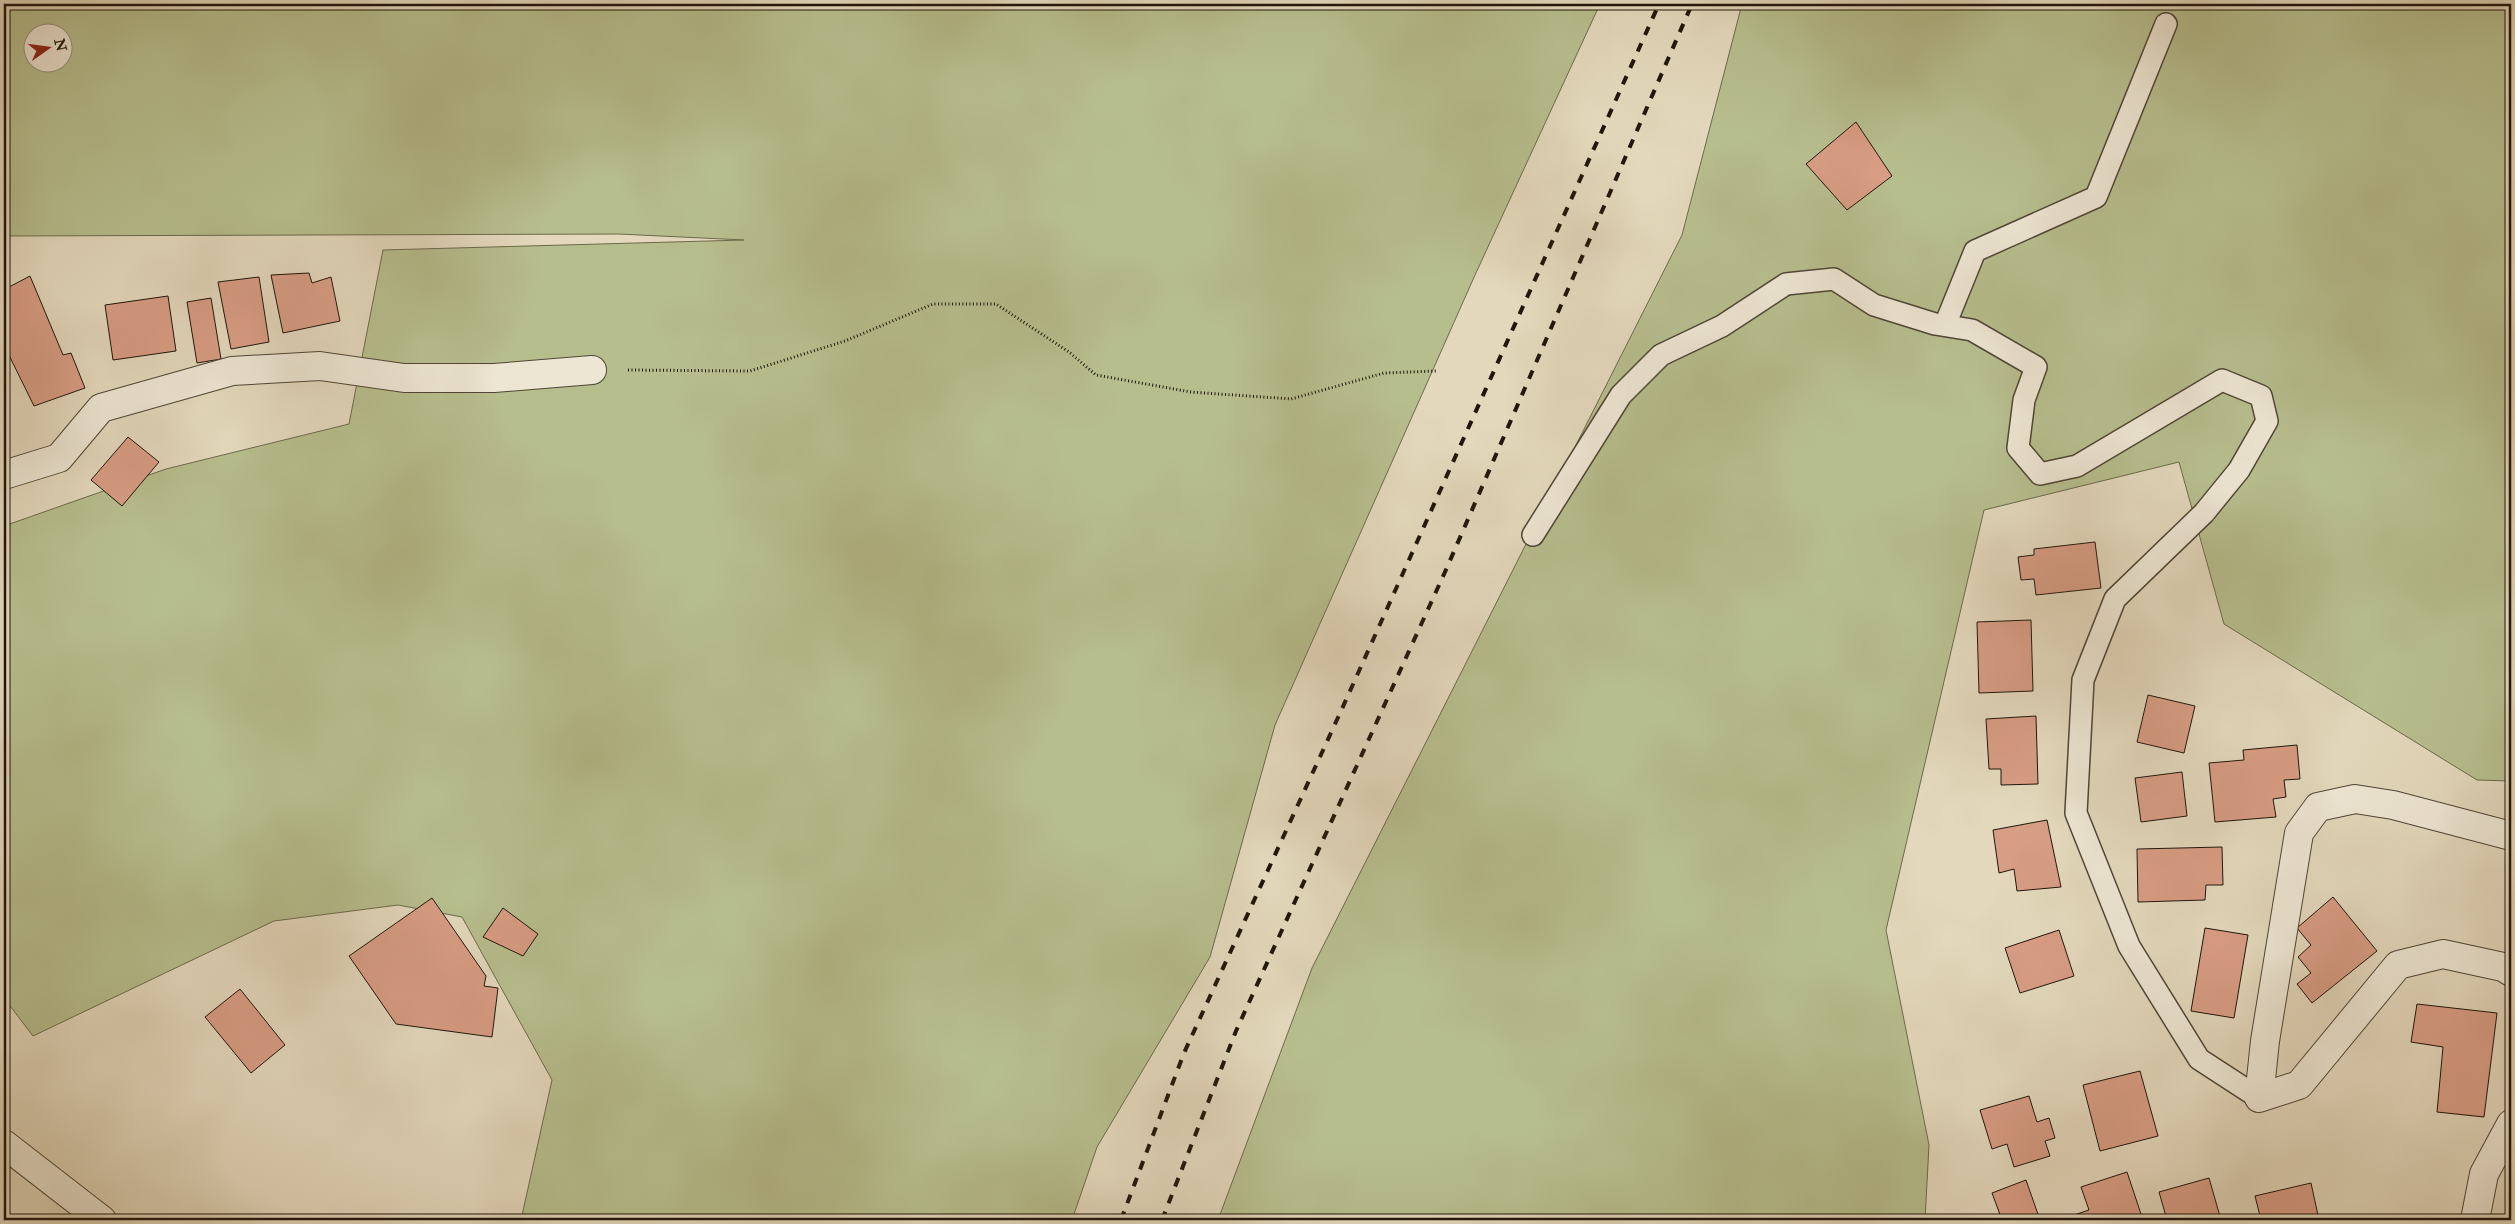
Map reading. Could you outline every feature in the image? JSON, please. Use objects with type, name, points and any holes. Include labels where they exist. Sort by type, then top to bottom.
[{"type":"street","points":[[4,475],[59,458],[101,408],[232,370],[320,366],[404,378],[494,378],[592,370]]},
{"type":"street","points":[[2511,836],[2393,805],[2356,799],[2318,807],[2299,834],[2264,1041],[2259,1098],[2299,1085],[2398,965],[2443,954],[2504,967],[2511,972]]},
{"type":"street","points":[[2474,1220],[2484,1174],[2511,1124]]},
{"type":"street","points":[[4,1144],[102,1220]]},
{"type":"lane","points":[[1945,325],[1975,251],[2096,197],[2166,24]]},
{"type":"lane","points":[[1533,534],[1622,395],[1661,355],[1722,326],[1786,284],[1834,279],[1874,305],[1945,325],[1972,330],[2036,367],[2024,400],[2018,448],[2040,474],[2077,466],[2222,380],[2261,396],[2267,421],[2240,470],[2204,512],[2115,599],[2083,680],[2076,812],[2129,946],[2198,1060],[2259,1098]]},
{"type":"path","points":[[592,370],[750,371],[845,341],[933,304],[996,304],[1069,352],[1096,375],[1191,392],[1291,399],[1384,373],[1437,371]]},
{"type":"green space","points":[[4,4],[1600,4],[1475,275],[1275,725],[1210,957],[1097,1147],[1072,1220],[521,1220],[552,1080],[462,917],[398,905],[274,921],[33,1036],[4,998],[4,526],[166,469],[349,424],[383,250],[744,240],[619,234],[4,236]]},
{"type":"green space","points":[[1742,4],[2511,4],[2511,781],[2477,780],[2224,624],[2179,462],[1984,510],[1886,930],[1929,1145],[1925,1220],[1218,1220],[1312,968],[1682,235]]},
{"type":"building","points":[[1856,122],[1892,176],[1847,210],[1806,164]]},
{"type":"building","points":[[309,273],[312,283],[331,277],[340,321],[283,333],[271,275]]},
{"type":"building","points":[[30,276],[63,355],[71,353],[85,388],[34,406],[4,345],[4,287],[11,286]]},
{"type":"building","points":[[259,277],[269,342],[231,349],[218,282]]},
{"type":"building","points":[[168,296],[176,351],[113,360],[105,305]]},
{"type":"building","points":[[211,298],[221,359],[197,363],[187,302]]},
{"type":"building","points":[[128,437],[159,462],[122,506],[91,480]]},
{"type":"building","points":[[2095,542],[2101,588],[2036,595],[2034,579],[2021,580],[2018,557],[2034,555],[2034,549]]},
{"type":"building","points":[[2031,620],[2033,691],[1979,693],[1977,622]]},
{"type":"building","points":[[2148,695],[2195,706],[2184,753],[2137,742]]},
{"type":"building","points":[[2036,716],[2038,784],[2001,785],[2001,769],[1989,769],[1986,719]]},
{"type":"building","points":[[2297,745],[2300,779],[2284,780],[2286,797],[2273,799],[2276,817],[2215,822],[2209,763],[2244,760],[2243,750]]},
{"type":"building","points":[[2182,772],[2187,816],[2141,822],[2135,778]]},
{"type":"building","points":[[2047,820],[2061,887],[2017,891],[2014,869],[1999,873],[1993,830]]},
{"type":"building","points":[[2222,847],[2223,885],[2206,885],[2205,900],[2138,902],[2137,849]]},
{"type":"building","points":[[2333,897],[2377,951],[2312,1003],[2297,984],[2311,973],[2298,957],[2311,945],[2297,928]]},
{"type":"building","points":[[432,898],[486,976],[484,986],[498,988],[492,1037],[396,1024],[349,956]]},
{"type":"building","points":[[503,908],[538,934],[523,956],[483,937]]},
{"type":"building","points":[[2205,928],[2248,935],[2234,1018],[2191,1011]]},
{"type":"building","points":[[2059,930],[2074,976],[2020,993],[2005,948]]},
{"type":"building","points":[[240,989],[285,1045],[251,1073],[205,1017]]},
{"type":"building","points":[[2417,1004],[2497,1013],[2484,1117],[2437,1112],[2443,1047],[2411,1042]]},
{"type":"building","points":[[2140,1071],[2158,1136],[2100,1151],[2083,1085]]},
{"type":"building","points":[[2029,1096],[2037,1122],[2049,1118],[2055,1138],[2045,1141],[2050,1156],[2014,1167],[2007,1144],[1992,1149],[1980,1110]]},
{"type":"building","points":[[2127,1172],[2143,1220],[2076,1220],[2074,1215],[2089,1210],[2081,1187]]},
{"type":"building","points":[[2209,1178],[2221,1220],[2167,1220],[2159,1192]]},
{"type":"building","points":[[2026,1180],[2040,1220],[2002,1220],[1992,1193]]},
{"type":"building","points":[[2311,1183],[2319,1220],[2261,1220],[2255,1196]]},
{"type":"railway","points":[[1121,1220],[1184,1053],[1341,711],[1659,4]]},
{"type":"railway","points":[[1162,1220],[1236,1031],[1445,572],[1692,4]]}]
